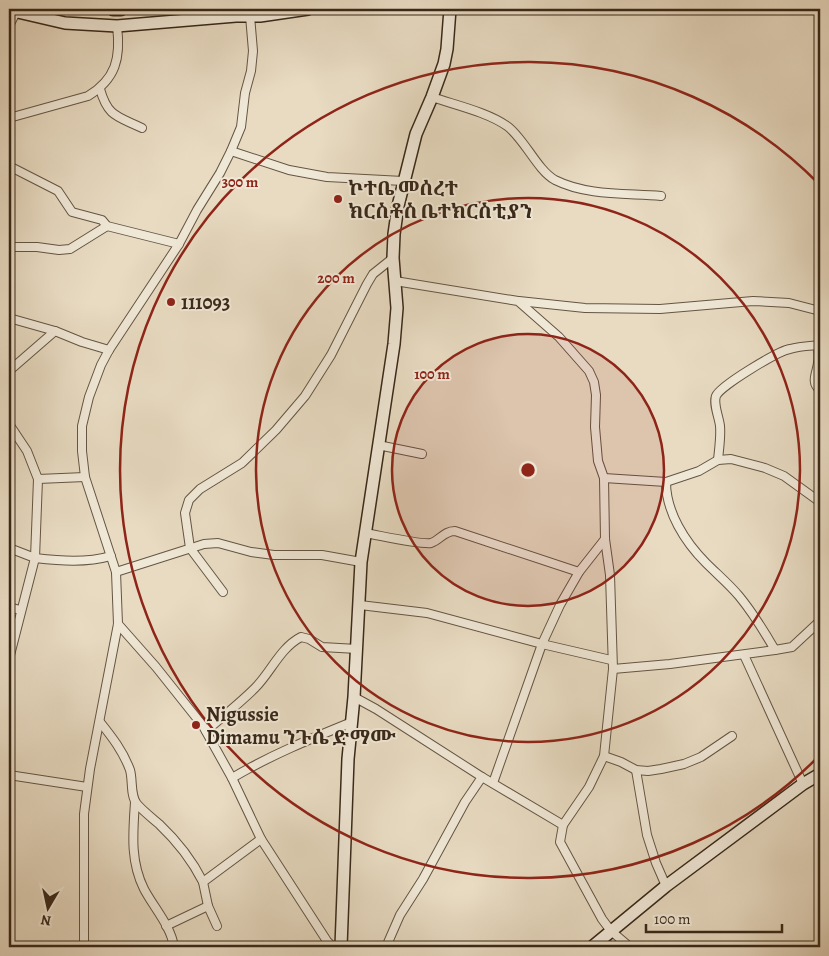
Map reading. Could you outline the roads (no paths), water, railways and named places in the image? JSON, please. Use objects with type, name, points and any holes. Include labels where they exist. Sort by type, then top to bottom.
[{"type":"main road","points":[[113,9],[121,9]]},
{"type":"street","points":[[9,26],[12,11],[65,23],[117,26],[308,9]]},
{"type":"street","points":[[342,947],[348,759],[354,697],[361,562],[394,344],[397,308],[393,258],[394,234],[403,181],[416,134],[432,97],[447,49],[450,9]]},
{"type":"street","points":[[84,947],[84,814],[87,787],[118,624],[116,572],[85,477],[82,452],[82,426],[89,396],[101,365],[179,244],[220,173],[241,127],[253,51],[253,13]]},
{"type":"street","points":[[9,118],[88,96],[100,89],[110,77],[116,62],[119,48],[117,26]]},
{"type":"street","points":[[100,89],[105,105],[110,112],[142,128]]},
{"type":"street","points":[[432,97],[490,117],[508,126],[553,179],[569,186],[589,191],[661,196]]},
{"type":"street","points":[[231,151],[289,170],[327,177],[403,181]]},
{"type":"street","points":[[9,166],[58,191],[72,212],[102,220],[107,226],[179,244]]},
{"type":"street","points":[[9,247],[70,249],[107,226]]},
{"type":"street","points":[[223,592],[190,548],[185,513],[189,500],[200,489],[242,463],[276,430],[304,396],[331,355],[366,284],[373,274],[393,258]]},
{"type":"street","points":[[395,281],[518,301],[585,308],[660,309],[754,301],[789,303],[820,311]]},
{"type":"street","points":[[518,301],[559,337],[589,371],[594,382],[598,461],[604,478],[605,539],[610,575],[612,664],[604,756],[589,786],[563,825],[560,842],[602,919],[611,931],[630,947]]},
{"type":"street","points":[[9,318],[55,331],[109,350]]},
{"type":"street","points":[[9,370],[55,331]]},
{"type":"street","points":[[718,460],[720,424],[716,395],[741,375],[788,349],[819,345],[814,381],[816,387],[820,390]]},
{"type":"street","points":[[9,424],[27,450],[38,479],[35,558],[20,610],[9,659]]},
{"type":"street","points":[[378,445],[422,454]]},
{"type":"street","points":[[604,478],[666,482],[699,471],[718,460],[731,459],[765,468],[784,476],[820,502]]},
{"type":"street","points":[[38,479],[85,477]]},
{"type":"street","points":[[666,482],[666,493],[672,513],[690,546],[738,594],[760,623],[775,650]]},
{"type":"street","points":[[365,534],[425,543],[435,541],[450,531],[455,531],[579,572]]},
{"type":"street","points":[[493,783],[542,644],[579,572],[605,539]]},
{"type":"street","points":[[116,572],[204,544],[218,543],[274,555],[322,555],[361,562]]},
{"type":"street","points":[[9,548],[35,558],[59,561],[94,561],[111,556]]},
{"type":"street","points":[[360,605],[427,613],[612,664],[670,664],[792,647],[820,621]]},
{"type":"street","points":[[9,607],[20,610]]},
{"type":"street","points":[[118,624],[156,667],[206,731],[232,778],[261,839],[327,941],[333,947]]},
{"type":"street","points":[[206,731],[256,687],[276,660],[294,640],[301,636],[322,647],[357,648]]},
{"type":"street","points":[[744,655],[803,784]]},
{"type":"street","points":[[354,697],[563,825]]},
{"type":"street","points":[[100,722],[118,744],[131,772],[135,802],[132,836],[136,869],[144,889],[166,926],[174,947]]},
{"type":"street","points":[[232,778],[284,750],[352,722]]},
{"type":"street","points":[[604,756],[622,762],[636,770],[648,771],[684,764],[713,750],[732,736]]},
{"type":"street","points":[[636,770],[647,835],[666,886]]},
{"type":"street","points":[[592,947],[666,886],[803,784],[820,774]]},
{"type":"street","points":[[9,775],[87,787]]},
{"type":"street","points":[[386,947],[400,915],[423,879],[465,802],[482,777]]},
{"type":"street","points":[[135,802],[182,849],[195,867],[203,882],[208,906],[217,926]]},
{"type":"street","points":[[203,882],[261,839]]},
{"type":"street","points":[[166,926],[208,906]]},
{"type":"place","name":"ኮተቤ መሰረተ ክርስቶስ ቤተክርስቲያን","points":[[338,199]]},
{"type":"place","name":"111093","points":[[171,302]]},
{"type":"place","name":"Nigussie Dimamu ንጉሴ ድማሙ","points":[[196,725]]}]
